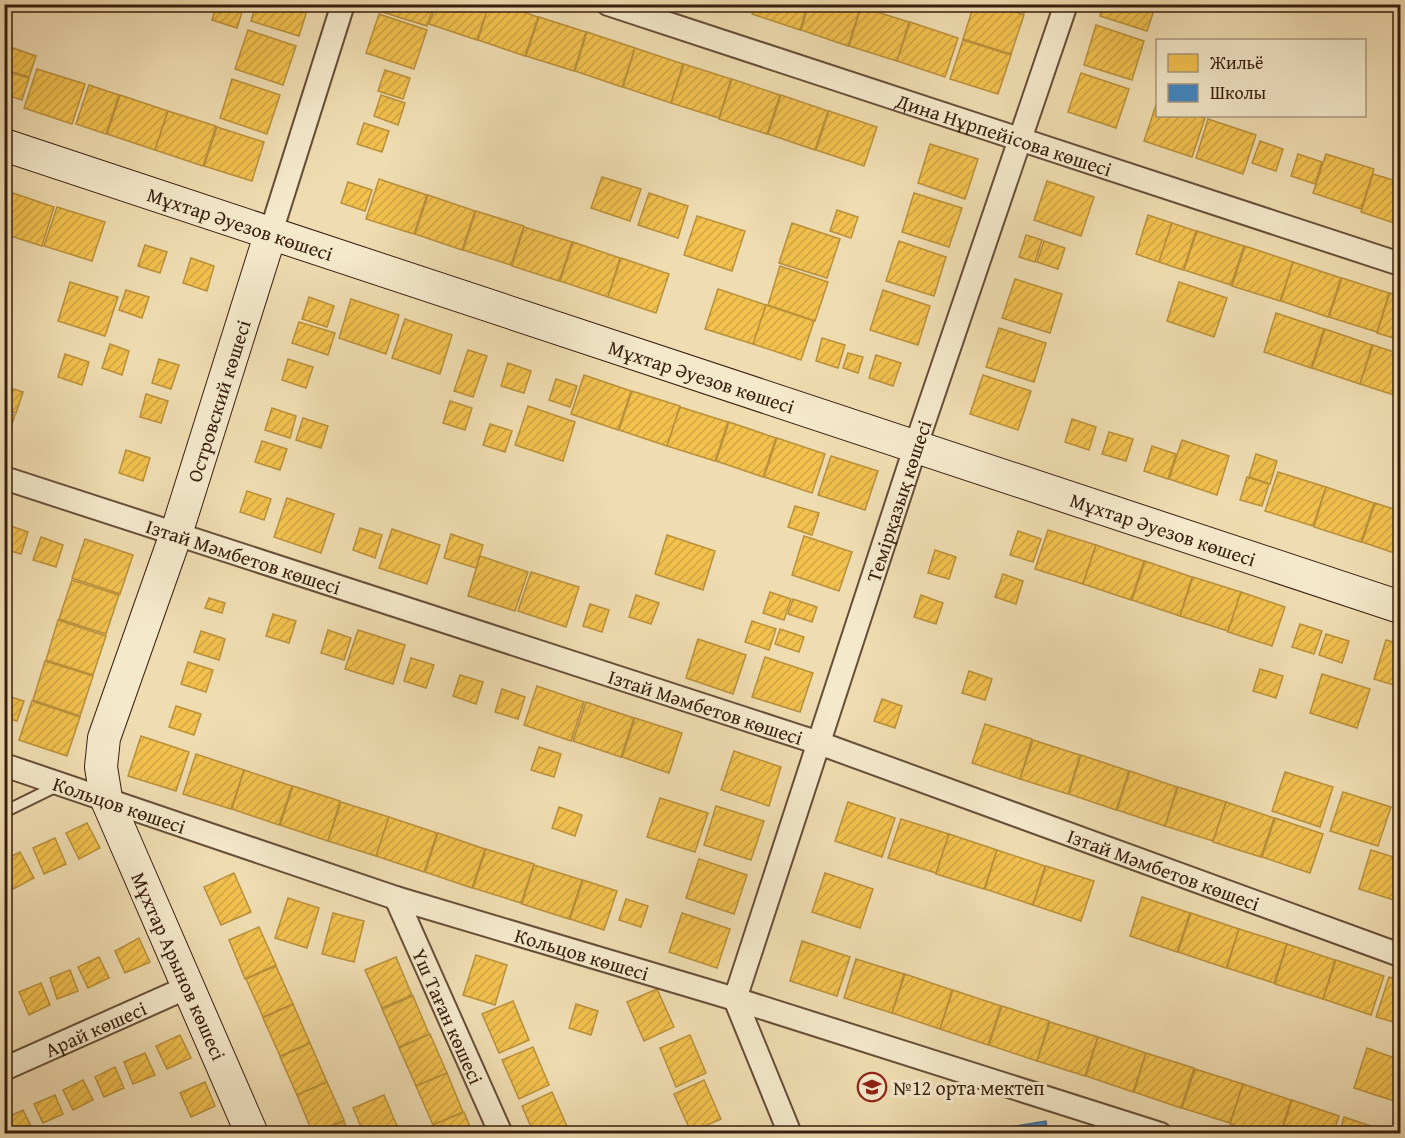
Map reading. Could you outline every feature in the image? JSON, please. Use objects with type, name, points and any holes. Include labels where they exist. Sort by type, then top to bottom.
[{"type":"street","name":"Островский көшесі","points":[[106,798],[101,766],[104,738],[176,534],[343,4]]},
{"type":"street","name":"Дина Нұрпейісова көшесі","points":[[608,4],[1401,264]]},
{"type":"street","name":"Темірқазық көшесі","points":[[735,999],[916,445],[1066,4]]},
{"type":"street","name":"Мұхтар Әуезов көшесі","points":[[4,145],[1401,607]]},
{"type":"street","name":"Ізтай Мәмбетов көшесі","points":[[4,478],[819,743],[1401,955]]},
{"type":"street","name":"Кольцов көшесі","points":[[4,765],[396,898],[735,999],[1160,1134]]},
{"type":"street","name":"Мұхтар Арынов көшесі","points":[[106,798],[252,1134]]},
{"type":"street","name":"Үш Таған көшесі","points":[[396,898],[501,1134]]},
{"type":"street","name":"Арай көшесі","points":[[4,1070],[188,987]]},
{"type":"street","points":[[735,999],[790,1134]]},
{"type":"lane","points":[[4,812],[62,784]]},
{"type":"building: Жильё","points":[[217,4],[244,6],[237,28],[212,20]]},
{"type":"building: Жильё","points":[[256,4],[309,4],[299,36],[251,21]]},
{"type":"building: Жильё","points":[[381,4],[434,4],[427,26],[379,11]]},
{"type":"building: Жильё","points":[[436,4],[489,4],[477,40],[429,24]]},
{"type":"building: Жильё","points":[[489,4],[501,4],[538,17],[525,56],[478,40]]},
{"type":"building: Жильё","points":[[755,4],[808,4],[800,30],[752,14]]},
{"type":"building: Жильё","points":[[809,4],[856,4],[861,6],[848,46],[801,30]]},
{"type":"building: Жильё","points":[[974,4],[992,4],[1024,15],[1011,54],[963,39]]},
{"type":"building: Жильё","points":[[996,4],[1027,4],[1024,13]]},
{"type":"building: Жильё","points":[[1103,4],[1156,4],[1147,31],[1100,16]]},
{"type":"building: Жильё","points":[[861,7],[909,22],[897,61],[849,46]]},
{"type":"building: Жильё","points":[[379,14],[427,30],[414,69],[366,53]]},
{"type":"building: Жильё","points":[[539,17],[586,32],[574,71],[526,56]]},
{"type":"building: Жильё","points":[[910,22],[958,38],[945,77],[897,61]]},
{"type":"building: Жильё","points":[[1096,25],[1144,41],[1132,80],[1084,65]]},
{"type":"building: Жильё","points":[[248,30],[296,46],[283,85],[235,69]]},
{"type":"building: Жильё","points":[[587,32],[635,48],[622,87],[575,71]]},
{"type":"building: Жильё","points":[[963,40],[1011,55],[998,94],[950,79]]},
{"type":"building: Жильё","points":[[13,48],[36,56],[29,77],[6,70]]},
{"type":"building: Жильё","points":[[635,48],[683,64],[671,103],[623,87]]},
{"type":"building: Жильё","points":[[684,64],[731,79],[719,118],[671,103]]},
{"type":"building: Жильё","points":[[37,69],[85,84],[72,124],[24,108]]},
{"type":"building: Жильё","points":[[385,70],[410,78],[403,99],[378,91]]},
{"type":"building: Жильё","points":[[6,71],[29,78],[22,100],[4,94]]},
{"type":"building: Жильё","points":[[1081,73],[1129,89],[1116,128],[1068,112]]},
{"type":"building: Жильё","points":[[232,79],[280,95],[267,134],[220,118]]},
{"type":"building: Жильё","points":[[732,79],[780,95],[767,134],[719,119]]},
{"type":"building: Жильё","points":[[89,85],[119,95],[106,134],[76,124]]},
{"type":"building: Жильё","points":[[120,95],[168,111],[155,150],[107,134]]},
{"type":"building: Жильё","points":[[381,95],[405,103],[398,125],[374,116]]},
{"type":"building: Жильё","points":[[781,95],[828,111],[815,150],[768,134]]},
{"type":"building: Жильё","points":[[1156,105],[1156,117],[1205,118],[1192,157],[1144,141]]},
{"type":"building: Жильё","points":[[168,111],[216,126],[203,166],[155,150]]},
{"type":"building: Жильё","points":[[829,111],[877,127],[864,166],[816,150]]},
{"type":"building: Жильё","points":[[1208,119],[1256,135],[1243,174],[1196,158]]},
{"type":"building: Жильё","points":[[364,123],[389,131],[382,152],[357,144]]},
{"type":"building: Жильё","points":[[217,127],[264,142],[252,181],[204,166]]},
{"type":"building: Жильё","points":[[1260,141],[1283,149],[1276,171],[1252,163]]},
{"type":"building: Жильё","points":[[930,144],[978,159],[965,199],[918,183]]},
{"type":"building: Жильё","points":[[1298,154],[1322,162],[1315,184],[1291,176]]},
{"type":"building: Жильё","points":[[1326,154],[1374,169],[1361,209],[1313,193]]},
{"type":"building: Жильё","points":[[1373,174],[1400,182],[1400,225],[1361,212]]},
{"type":"building: Жильё","points":[[602,177],[641,189],[630,221],[591,208]]},
{"type":"building: Жильё","points":[[379,179],[427,195],[414,234],[366,219]]},
{"type":"building: Жильё","points":[[1047,181],[1094,197],[1081,236],[1034,220]]},
{"type":"building: Жильё","points":[[348,182],[372,190],[365,211],[341,203]]},
{"type":"building: Жильё","points":[[7,191],[54,207],[42,246],[4,234],[4,198]]},
{"type":"building: Жильё","points":[[649,193],[688,206],[678,238],[638,225]]},
{"type":"building: Жильё","points":[[914,193],[962,208],[949,247],[902,232]]},
{"type":"building: Жильё","points":[[428,195],[475,211],[462,250],[415,234]]},
{"type":"building: Жильё","points":[[57,207],[105,222],[92,261],[44,246]]},
{"type":"building: Жильё","points":[[837,210],[858,217],[851,238],[830,231]]},
{"type":"building: Жильё","points":[[476,211],[524,226],[511,265],[463,250]]},
{"type":"building: Жильё","points":[[1148,215],[1172,223],[1159,262],[1136,254]]},
{"type":"building: Жильё","points":[[697,216],[745,231],[732,271],[684,255]]},
{"type":"building: Жильё","points":[[792,223],[840,239],[827,278],[779,263]]},
{"type":"building: Жильё","points":[[1172,223],[1196,231],[1183,270],[1159,262]]},
{"type":"building: Жильё","points":[[524,227],[572,242],[559,281],[512,266]]},
{"type":"building: Жильё","points":[[1197,231],[1244,246],[1231,285],[1184,270]]},
{"type":"building: Жильё","points":[[1026,235],[1042,240],[1035,262],[1019,257]]},
{"type":"building: Жильё","points":[[899,241],[946,257],[934,296],[886,281]]},
{"type":"building: Жильё","points":[[1044,241],[1065,248],[1058,269],[1037,262]]},
{"type":"building: Жильё","points":[[573,242],[620,258],[608,297],[560,281]]},
{"type":"building: Жильё","points":[[145,245],[167,252],[160,273],[138,266]]},
{"type":"building: Жильё","points":[[1245,246],[1293,262],[1280,301],[1232,286]]},
{"type":"building: Жильё","points":[[191,258],[214,266],[207,291],[183,283]]},
{"type":"building: Жильё","points":[[621,258],[669,274],[656,313],[608,297]]},
{"type":"building: Жильё","points":[[1293,262],[1341,278],[1328,317],[1281,301]]},
{"type":"building: Жильё","points":[[780,266],[828,282],[815,321],[768,305]]},
{"type":"building: Жильё","points":[[1342,278],[1389,293],[1377,332],[1329,317]]},
{"type":"building: Жильё","points":[[1015,279],[1062,294],[1050,333],[1002,318]]},
{"type":"building: Жильё","points":[[70,282],[118,297],[105,336],[58,321]]},
{"type":"building: Жильё","points":[[1179,282],[1227,298],[1214,337],[1167,321]]},
{"type":"building: Жильё","points":[[718,289],[766,305],[753,344],[705,329]]},
{"type":"building: Жильё","points":[[126,290],[149,297],[142,318],[119,310]]},
{"type":"building: Жильё","points":[[883,290],[930,306],[918,345],[870,330]]},
{"type":"building: Жильё","points":[[1390,293],[1400,297],[1400,340],[1377,333]]},
{"type":"building: Жильё","points":[[309,297],[334,306],[327,327],[302,319]]},
{"type":"building: Жильё","points":[[351,299],[399,315],[386,354],[339,338]]},
{"type":"building: Жильё","points":[[766,305],[814,321],[801,360],[753,344]]},
{"type":"building: Жильё","points":[[1276,313],[1324,329],[1311,368],[1264,352]]},
{"type":"building: Жильё","points":[[405,319],[452,335],[440,374],[392,358]]},
{"type":"building: Жильё","points":[[299,322],[335,333],[328,355],[292,343]]},
{"type":"building: Жильё","points":[[999,328],[1046,343],[1034,382],[986,367]]},
{"type":"building: Жильё","points":[[1325,329],[1372,345],[1360,384],[1312,368]]},
{"type":"building: Жильё","points":[[822,338],[845,345],[838,368],[816,361]]},
{"type":"building: Жильё","points":[[110,344],[129,351],[122,375],[102,368]]},
{"type":"building: Жильё","points":[[1373,345],[1400,354],[1400,397],[1360,384]]},
{"type":"building: Жильё","points":[[468,350],[487,356],[473,397],[454,391]]},
{"type":"building: Жильё","points":[[848,353],[863,357],[858,373],[843,368]]},
{"type":"building: Жильё","points":[[65,354],[89,362],[82,385],[58,377]]},
{"type":"building: Жильё","points":[[876,355],[901,363],[893,386],[869,378]]},
{"type":"building: Жильё","points":[[159,359],[179,365],[171,389],[152,383]]},
{"type":"building: Жильё","points":[[288,359],[313,367],[306,388],[282,380]]},
{"type":"building: Жильё","points":[[508,363],[531,371],[524,393],[501,386]]},
{"type":"building: Жильё","points":[[584,375],[631,391],[618,430],[571,414]]},
{"type":"building: Жильё","points":[[983,375],[1031,391],[1018,430],[970,414]]},
{"type":"building: Жильё","points":[[556,379],[577,386],[570,407],[549,400]]},
{"type":"building: Жильё","points":[[4,386],[23,392],[16,413],[4,409]]},
{"type":"building: Жильё","points":[[632,391],[680,406],[667,446],[619,430]]},
{"type":"building: Жильё","points":[[146,394],[168,401],[161,423],[140,417]]},
{"type":"building: Жильё","points":[[450,401],[472,408],[465,430],[443,423]]},
{"type":"building: Жильё","points":[[528,406],[575,422],[563,461],[515,445]]},
{"type":"building: Жильё","points":[[680,407],[728,422],[715,461],[667,446]]},
{"type":"building: Жильё","points":[[272,408],[296,416],[290,438],[265,430]]},
{"type":"building: Жильё","points":[[4,412],[15,415],[8,436],[4,435]]},
{"type":"building: Жильё","points":[[303,418],[328,426],[321,448],[296,440]]},
{"type":"building: Жильё","points":[[1072,419],[1096,427],[1089,450],[1065,442]]},
{"type":"building: Жильё","points":[[729,422],[776,438],[763,477],[716,461]]},
{"type":"building: Жильё","points":[[490,424],[512,431],[505,452],[483,445]]},
{"type":"building: Жильё","points":[[1109,432],[1133,439],[1126,461],[1102,454]]},
{"type":"building: Жильё","points":[[777,438],[825,454],[812,493],[764,477]]},
{"type":"building: Жильё","points":[[1182,440],[1229,456],[1217,495],[1169,479]]},
{"type":"building: Жильё","points":[[262,441],[287,449],[280,470],[255,462]]},
{"type":"building: Жильё","points":[[1152,446],[1176,454],[1168,479],[1144,471]]},
{"type":"building: Жильё","points":[[126,450],[150,458],[143,481],[119,473]]},
{"type":"building: Жильё","points":[[1256,454],[1277,461],[1270,484],[1249,477]]},
{"type":"building: Жильё","points":[[831,456],[878,471],[865,510],[818,495]]},
{"type":"building: Жильё","points":[[1278,472],[1326,487],[1313,526],[1265,511]]},
{"type":"building: Жильё","points":[[1247,477],[1269,484],[1262,506],[1240,500]]},
{"type":"building: Жильё","points":[[1326,487],[1374,503],[1361,542],[1314,527]]},
{"type":"building: Жильё","points":[[247,491],[271,499],[264,520],[240,512]]},
{"type":"building: Жильё","points":[[287,498],[334,514],[321,553],[274,537]]},
{"type":"building: Жильё","points":[[1375,503],[1400,511],[1400,555],[1362,542]]},
{"type":"building: Жильё","points":[[795,506],[819,513],[812,535],[788,527]]},
{"type":"building: Жильё","points":[[8,525],[28,532],[21,554],[4,549],[4,535]]},
{"type":"building: Жильё","points":[[360,528],[382,535],[375,558],[353,550]]},
{"type":"building: Жильё","points":[[392,529],[440,545],[427,584],[379,568]]},
{"type":"building: Жильё","points":[[1048,530],[1096,545],[1083,584],[1035,569]]},
{"type":"building: Жильё","points":[[1018,531],[1041,539],[1033,562],[1010,555]]},
{"type":"building: Жильё","points":[[451,534],[483,545],[476,568],[444,558]]},
{"type":"building: Жильё","points":[[667,535],[715,551],[703,590],[655,574]]},
{"type":"building: Жильё","points":[[804,536],[852,552],[839,591],[792,575]]},
{"type":"building: Жильё","points":[[41,537],[63,545],[56,567],[33,560]]},
{"type":"building: Жильё","points":[[85,539],[133,555],[120,594],[72,578]]},
{"type":"building: Жильё","points":[[1096,545],[1144,561],[1131,600],[1083,584]]},
{"type":"building: Жильё","points":[[935,550],[956,557],[949,579],[928,573]]},
{"type":"building: Жильё","points":[[480,556],[528,572],[515,611],[468,596]]},
{"type":"building: Жильё","points":[[1145,561],[1192,577],[1180,616],[1132,600]]},
{"type":"building: Жильё","points":[[531,572],[579,587],[566,627],[518,611]]},
{"type":"building: Жильё","points":[[1003,574],[1023,581],[1016,604],[995,597]]},
{"type":"building: Жильё","points":[[1193,577],[1241,592],[1228,631],[1180,616]]},
{"type":"building: Жильё","points":[[72,580],[119,595],[106,634],[59,619]]},
{"type":"building: Жильё","points":[[770,592],[791,599],[784,620],[763,613]]},
{"type":"building: Жильё","points":[[1241,592],[1285,607],[1272,646],[1228,632]]},
{"type":"building: Жильё","points":[[636,595],[659,603],[651,624],[629,617]]},
{"type":"building: Жильё","points":[[921,595],[943,603],[936,624],[914,617]]},
{"type":"building: Жильё","points":[[209,598],[225,603],[222,613],[205,608]]},
{"type":"building: Жильё","points":[[793,599],[817,607],[812,622],[788,614]]},
{"type":"building: Жильё","points":[[590,604],[609,610],[602,632],[583,626]]},
{"type":"building: Жильё","points":[[273,614],[296,621],[289,643],[266,636]]},
{"type":"building: Жильё","points":[[58,620],[106,636],[93,675],[46,660]]},
{"type":"building: Жильё","points":[[752,621],[776,629],[769,650],[745,642]]},
{"type":"building: Жильё","points":[[1300,624],[1322,631],[1314,654],[1292,647]]},
{"type":"building: Жильё","points":[[780,629],[804,637],[799,652],[775,644]]},
{"type":"building: Жильё","points":[[328,630],[351,638],[344,660],[321,653]]},
{"type":"building: Жильё","points":[[358,630],[405,645],[393,684],[345,669]]},
{"type":"building: Жильё","points":[[201,631],[225,639],[219,660],[194,652]]},
{"type":"building: Жильё","points":[[1326,634],[1349,641],[1342,663],[1319,655]]},
{"type":"building: Жильё","points":[[698,639],[746,655],[733,694],[686,678]]},
{"type":"building: Жильё","points":[[1386,640],[1400,644],[1400,687],[1374,679]]},
{"type":"building: Жильё","points":[[765,657],[813,673],[800,712],[752,697]]},
{"type":"building: Жильё","points":[[411,658],[434,665],[426,688],[404,681]]},
{"type":"building: Жильё","points":[[45,661],[93,676],[80,716],[33,700]]},
{"type":"building: Жильё","points":[[188,662],[213,670],[206,692],[181,684]]},
{"type":"building: Жильё","points":[[1260,669],[1283,676],[1276,698],[1253,691]]},
{"type":"building: Жильё","points":[[969,671],[992,679],[985,700],[962,693]]},
{"type":"building: Жильё","points":[[1322,674],[1370,689],[1357,728],[1310,713]]},
{"type":"building: Жильё","points":[[460,675],[483,682],[476,704],[453,696]]},
{"type":"building: Жильё","points":[[537,686],[584,702],[571,741],[524,725]]},
{"type":"building: Жильё","points":[[502,689],[525,697],[518,719],[495,712]]},
{"type":"building: Жильё","points":[[4,695],[24,701],[17,721],[4,717]]},
{"type":"building: Жильё","points":[[882,699],[902,706],[895,728],[874,721]]},
{"type":"building: Жильё","points":[[32,701],[80,717],[67,756],[19,740]]},
{"type":"building: Жильё","points":[[586,702],[634,718],[621,757],[573,741]]},
{"type":"building: Жильё","points":[[176,706],[201,714],[194,735],[169,727]]},
{"type":"building: Жильё","points":[[635,718],[682,733],[669,773],[622,757]]},
{"type":"building: Жильё","points":[[985,724],[1032,739],[1020,779],[972,763]]},
{"type":"building: Жильё","points":[[141,736],[189,752],[176,791],[128,776]]},
{"type":"building: Жильё","points":[[1033,740],[1080,755],[1068,794],[1020,779]]},
{"type":"building: Жильё","points":[[539,747],[561,754],[554,777],[531,770]]},
{"type":"building: Жильё","points":[[734,751],[781,767],[769,806],[721,790]]},
{"type":"building: Жильё","points":[[196,754],[244,770],[231,809],[183,794]]},
{"type":"building: Жильё","points":[[1081,755],[1129,771],[1116,810],[1069,794]]},
{"type":"building: Жильё","points":[[244,770],[292,786],[279,825],[232,809]]},
{"type":"building: Жильё","points":[[1130,771],[1177,787],[1165,826],[1117,810]]},
{"type":"building: Жильё","points":[[1285,772],[1333,787],[1320,827],[1272,811]]},
{"type":"building: Жильё","points":[[293,786],[340,801],[328,841],[280,825]]},
{"type":"building: Жильё","points":[[1178,787],[1226,802],[1213,841],[1165,826]]},
{"type":"building: Жильё","points":[[1343,792],[1391,807],[1378,846],[1330,831]]},
{"type":"building: Жильё","points":[[660,798],[708,813],[695,852],[647,837]]},
{"type":"building: Жильё","points":[[341,802],[389,817],[376,856],[328,841]]},
{"type":"building: Жильё","points":[[848,802],[895,818],[882,857],[835,841]]},
{"type":"building: Жильё","points":[[1226,802],[1274,818],[1261,857],[1213,842]]},
{"type":"building: Жильё","points":[[716,806],[764,821],[751,860],[704,845]]},
{"type":"building: Жильё","points":[[559,807],[582,815],[575,836],[552,828]]},
{"type":"building: Жильё","points":[[389,817],[437,833],[424,872],[376,856]]},
{"type":"building: Жильё","points":[[1275,818],[1323,834],[1310,873],[1262,857]]},
{"type":"building: Жильё","points":[[901,819],[949,834],[936,873],[888,858]]},
{"type":"building: Жильё","points":[[87,823],[100,848],[79,859],[66,833]]},
{"type":"building: Жильё","points":[[438,833],[485,849],[472,888],[425,872]]},
{"type":"building: Жильё","points":[[949,834],[997,850],[984,889],[936,874]]},
{"type":"building: Жильё","points":[[55,838],[66,864],[44,874],[33,848]]},
{"type":"building: Жильё","points":[[486,849],[534,864],[521,903],[473,888]]},
{"type":"building: Жильё","points":[[997,850],[1045,866],[1033,905],[985,889]]},
{"type":"building: Жильё","points":[[1371,850],[1400,859],[1400,902],[1359,889]]},
{"type":"building: Жильё","points":[[20,852],[34,878],[13,889],[4,873],[4,860]]},
{"type":"building: Жильё","points":[[699,859],[747,875],[734,914],[686,898]]},
{"type":"building: Жильё","points":[[534,865],[582,880],[569,919],[522,904]]},
{"type":"building: Жильё","points":[[1046,866],[1094,881],[1081,921],[1033,905]]},
{"type":"building: Жильё","points":[[234,873],[251,912],[221,925],[204,887]]},
{"type":"building: Жильё","points":[[825,873],[873,889],[860,928],[812,912]]},
{"type":"building: Жильё","points":[[583,880],[617,891],[604,930],[570,919]]},
{"type":"building: Жильё","points":[[1142,897],[1190,913],[1177,952],[1130,936]]},
{"type":"building: Жильё","points":[[288,898],[319,908],[307,948],[275,938]]},
{"type":"building: Жильё","points":[[626,899],[648,906],[641,927],[619,920]]},
{"type":"building: Жильё","points":[[333,913],[364,921],[354,962],[322,954]]},
{"type":"building: Жильё","points":[[682,913],[730,929],[717,968],[669,952]]},
{"type":"building: Жильё","points":[[1191,913],[1239,929],[1226,968],[1178,952]]},
{"type":"building: Жильё","points":[[259,927],[276,965],[245,979],[229,940]]},
{"type":"building: Жильё","points":[[1239,929],[1287,944],[1274,983],[1227,968]]},
{"type":"building: Жильё","points":[[139,938],[150,962],[125,973],[115,951]]},
{"type":"building: Жильё","points":[[802,941],[850,957],[837,996],[790,981]]},
{"type":"building: Жильё","points":[[1287,944],[1335,960],[1323,999],[1275,984]]},
{"type":"building: Жильё","points":[[476,955],[507,965],[495,1005],[463,995]]},
{"type":"building: Жильё","points":[[99,957],[109,978],[88,988],[78,967]]},
{"type":"building: Жильё","points":[[396,957],[412,995],[382,1008],[365,970]]},
{"type":"building: Жильё","points":[[856,959],[904,974],[892,1013],[844,998]]},
{"type":"building: Жильё","points":[[1336,960],[1384,976],[1371,1015],[1323,999]]},
{"type":"building: Жильё","points":[[276,966],[293,1004],[263,1017],[246,979]]},
{"type":"building: Жильё","points":[[70,970],[78,991],[57,999],[50,978]]},
{"type":"building: Жильё","points":[[905,974],[952,990],[940,1029],[892,1013]]},
{"type":"building: Жильё","points":[[1389,977],[1400,981],[1400,1024],[1376,1017]]},
{"type":"building: Жильё","points":[[41,983],[50,1005],[29,1015],[19,992]]},
{"type":"building: Жильё","points":[[657,989],[674,1027],[644,1041],[627,1002]]},
{"type":"building: Жильё","points":[[953,990],[1001,1006],[988,1045],[940,1029]]},
{"type":"building: Жильё","points":[[413,996],[429,1034],[399,1047],[382,1009]]},
{"type":"building: Жильё","points":[[513,1001],[529,1040],[499,1053],[482,1014]]},
{"type":"building: Жильё","points":[[293,1004],[310,1043],[280,1056],[263,1018]]},
{"type":"building: Жильё","points":[[576,1004],[598,1011],[591,1035],[569,1028]]},
{"type":"building: Жильё","points":[[1002,1006],[1049,1021],[1037,1061],[989,1045]]},
{"type":"building: Жильё","points":[[1050,1022],[1098,1037],[1085,1076],[1037,1061]]},
{"type":"building: Жильё","points":[[430,1034],[447,1073],[416,1086],[399,1048]]},
{"type":"building: Жильё","points":[[180,1035],[191,1058],[167,1069],[156,1046]]},
{"type":"building: Жильё","points":[[690,1035],[706,1073],[676,1087],[660,1048]]},
{"type":"building: Жильё","points":[[1098,1037],[1146,1053],[1133,1092],[1086,1076]]},
{"type":"building: Жильё","points":[[310,1043],[327,1082],[297,1095],[280,1057]]},
{"type":"building: Жильё","points":[[533,1047],[549,1085],[519,1099],[502,1060]]},
{"type":"building: Жильё","points":[[1367,1048],[1400,1060],[1400,1103],[1354,1088]]},
{"type":"building: Жильё","points":[[145,1053],[155,1075],[133,1084],[124,1062]]},
{"type":"building: Жильё","points":[[1146,1053],[1194,1068],[1181,1108],[1134,1092]]},
{"type":"building: Жильё","points":[[115,1067],[124,1088],[104,1097],[95,1077]]},
{"type":"building: Жильё","points":[[1195,1069],[1243,1084],[1230,1123],[1182,1108]]},
{"type":"building: Жильё","points":[[447,1073],[463,1112],[433,1125],[416,1086]]},
{"type":"building: Жильё","points":[[83,1080],[93,1100],[73,1110],[63,1090]]},
{"type":"building: Жильё","points":[[704,1080],[721,1119],[691,1132],[674,1094]]},
{"type":"building: Жильё","points":[[205,1082],[215,1106],[191,1117],[180,1093]]},
{"type":"building: Жильё","points":[[327,1082],[344,1120],[313,1134],[297,1095]]},
{"type":"building: Жильё","points":[[1243,1084],[1291,1100],[1280,1134],[1261,1134],[1230,1124]]},
{"type":"building: Жильё","points":[[552,1092],[569,1131],[563,1134],[534,1134],[522,1106]]},
{"type":"building: Жильё","points":[[55,1095],[63,1114],[43,1123],[34,1104]]},
{"type":"building: Жильё","points":[[384,1095],[400,1133],[364,1134],[353,1108]]},
{"type":"building: Жильё","points":[[1292,1100],[1339,1116],[1333,1134],[1281,1134]]},
{"type":"building: Жильё","points":[[23,1110],[32,1128],[21,1134],[7,1134],[4,1119]]},
{"type":"building: Жильё","points":[[464,1112],[473,1134],[437,1134],[433,1125]]},
{"type":"building: Жильё","points":[[1344,1117],[1392,1133],[1392,1134],[1339,1134]]},
{"type":"building: Жильё","points":[[344,1121],[349,1134],[315,1134]]},
{"type":"building: Школы","points":[[1046,1121],[1048,1134],[1004,1134],[1004,1128]]},
{"type":"place","name":"№12 орта мектеп","points":[[872,1087]]}]
